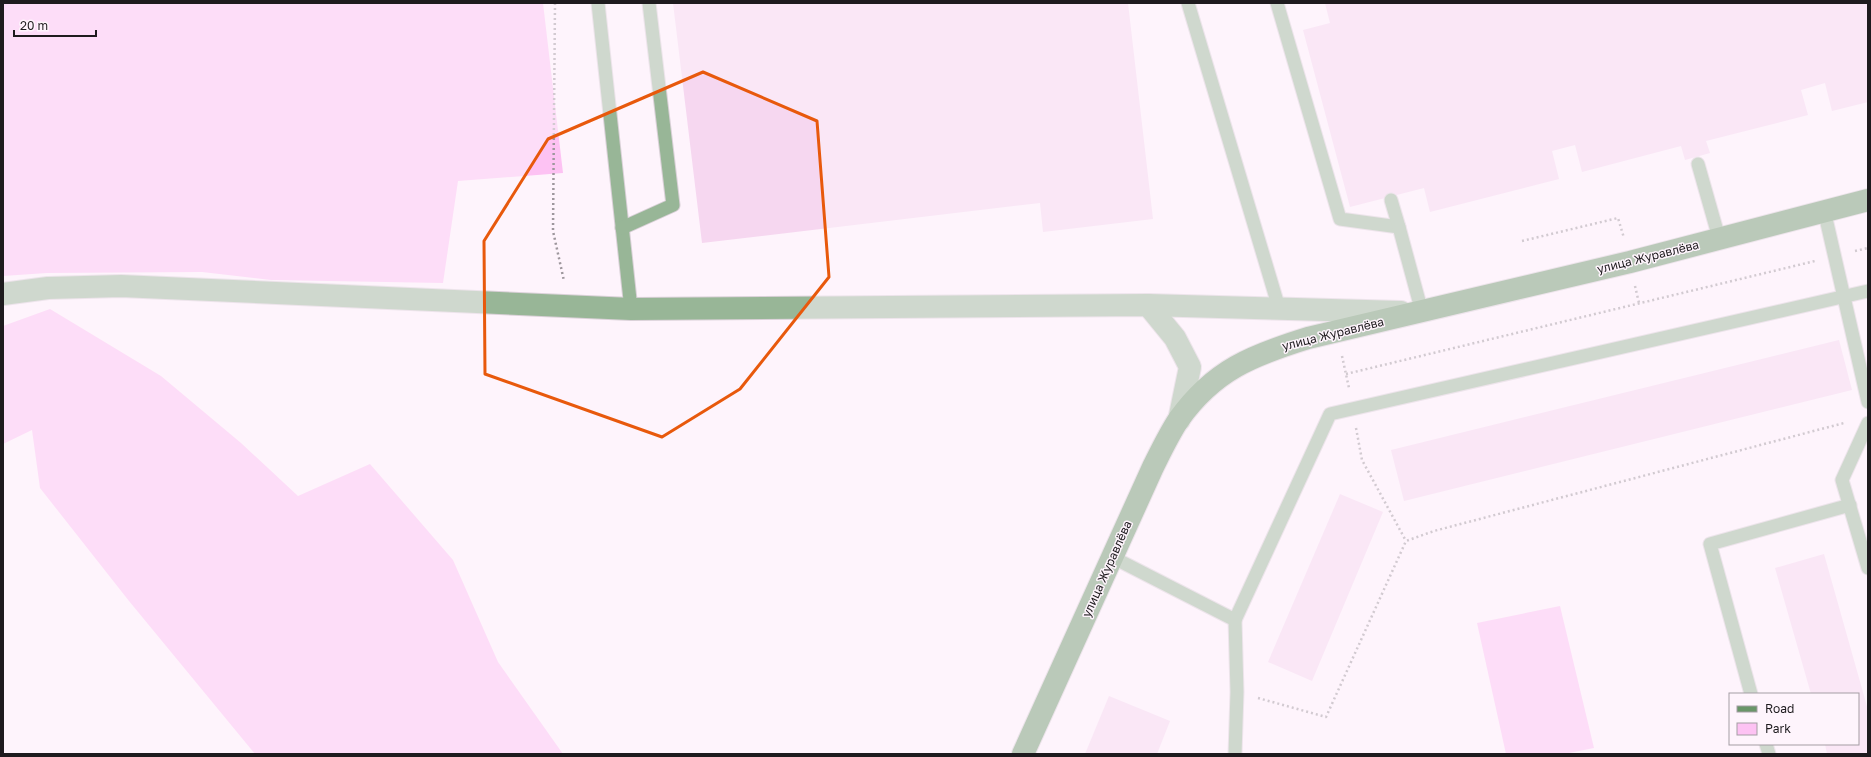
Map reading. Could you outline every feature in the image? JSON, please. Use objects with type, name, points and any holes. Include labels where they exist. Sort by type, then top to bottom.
[{"type":"street","name":"улица Журавлёва","points":[[1023,754],[1153,467],[1179,420],[1205,388],[1224,373],[1242,362],[1275,348],[1630,262],[1824,210],[1868,200]]},
{"type":"street","points":[[3,294],[48,288],[121,286],[631,309],[1148,305],[1422,312]]},
{"type":"street","points":[[1148,305],[1175,338],[1190,367],[1179,420]]},
{"type":"lane","points":[[598,3],[631,309]]},
{"type":"lane","points":[[622,228],[673,205],[649,3]]},
{"type":"lane","points":[[1188,3],[1279,308]]},
{"type":"lane","points":[[1277,3],[1340,219],[1399,227]]},
{"type":"lane","points":[[1698,164],[1719,238]]},
{"type":"lane","points":[[1391,200],[1422,312]]},
{"type":"lane","points":[[1824,210],[1868,402]]},
{"type":"lane","points":[[1235,754],[1235,620],[1330,414],[1868,291]]},
{"type":"lane","points":[[1868,423],[1842,480],[1866,553],[1868,568]]},
{"type":"lane","points":[[1752,693],[1710,544],[1850,505]]},
{"type":"lane","points":[[1112,557],[1235,620]]},
{"type":"path","points":[[555,3],[553,231],[569,306]]},
{"type":"path","points":[[1346,374],[1868,248]]},
{"type":"path","points":[[1337,332],[1362,460],[1406,541]]},
{"type":"path","points":[[1236,692],[1326,716],[1406,541],[1441,529],[1846,422]]},
{"type":"highlighted area","points":[[703,72],[817,121],[829,277],[740,389],[662,437],[485,374],[484,241],[548,139]]},
{"type":"green space","points":[[3,3],[543,3],[563,173],[458,181],[443,283],[271,280],[202,272],[47,273],[3,276]]},
{"type":"green space","points":[[50,309],[161,376],[241,443],[298,496],[370,464],[453,560],[498,662],[563,754],[255,754],[129,601],[40,488],[32,430],[3,444],[3,326]]},
{"type":"green space","points":[[1560,606],[1594,748],[1564,754],[1506,754],[1477,623]]},
{"type":"building","points":[[673,3],[1128,3],[1153,219],[1043,232],[1040,203],[702,243]]},
{"type":"building","points":[[1325,3],[1868,3],[1868,102],[1832,111],[1825,83],[1801,90],[1808,115],[1706,141],[1710,153],[1685,160],[1681,146],[1582,172],[1575,145],[1552,151],[1559,179],[1430,212],[1424,188],[1350,207],[1303,30],[1330,23]]},
{"type":"building","points":[[1839,340],[1852,390],[1404,501],[1391,450]]},
{"type":"building","points":[[1340,494],[1383,512],[1312,681],[1268,662]]},
{"type":"building","points":[[1824,554],[1868,710],[1868,754],[1827,754],[1825,745],[1859,745],[1859,693],[1811,693],[1775,568]]},
{"type":"building","points":[[1109,696],[1170,721],[1157,754],[1085,754]]}]
